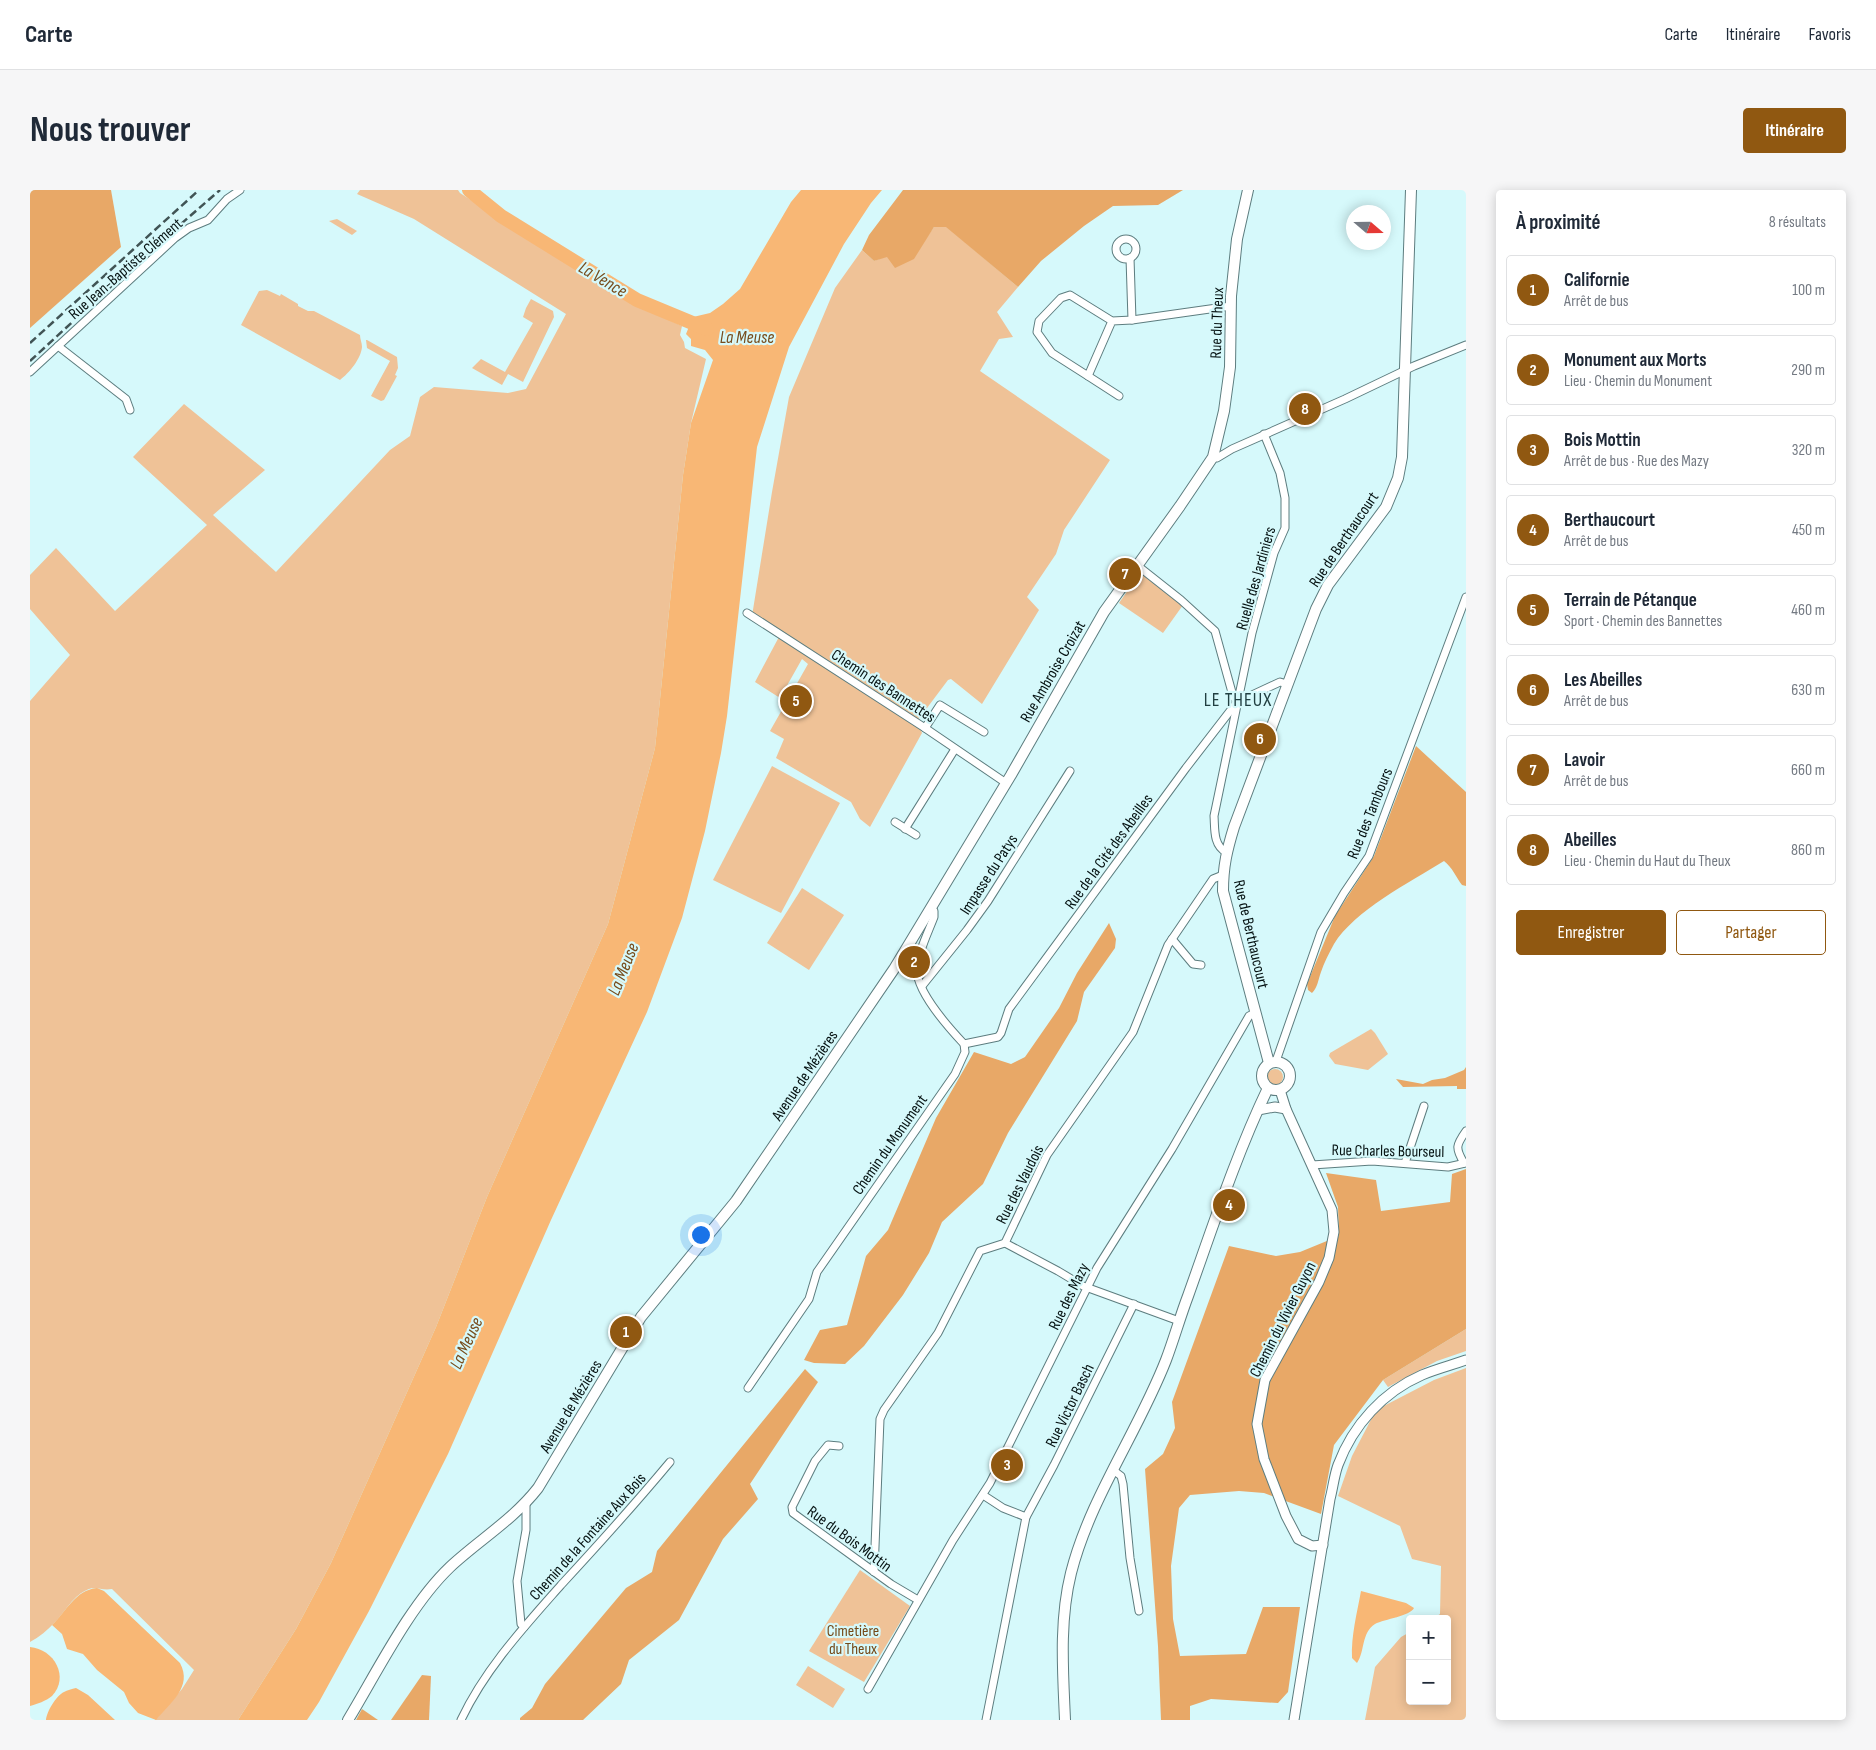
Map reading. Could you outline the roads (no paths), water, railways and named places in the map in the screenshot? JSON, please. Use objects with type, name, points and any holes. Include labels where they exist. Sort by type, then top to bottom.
[{"type":"main road","name":"Rue du Theux","points":[[1213,457],[1224,411],[1230,366],[1231,306],[1237,239],[1248,190]]},
{"type":"main road","name":"Rue de Berthaucourt","points":[[1273,1062],[1255,1013],[1223,891],[1226,852],[1310,622],[1328,585],[1386,507],[1398,478],[1402,457],[1411,190]]},
{"type":"main road","name":"Rue Ambroise Croizat","points":[[931,909],[1104,612],[1213,457]]},
{"type":"main road","name":"Avenue de Mézières","points":[[348,1720],[400,1633],[425,1596],[449,1568],[526,1504],[538,1488],[642,1317],[736,1201],[894,969],[931,909]]},
{"type":"main road","points":[[1273,1062],[1284,1064],[1290,1075],[1288,1084],[1280,1090],[1268,1088],[1262,1075],[1265,1066],[1273,1062]]},
{"type":"main road","points":[[1065,1720],[1062,1659],[1066,1601],[1070,1575],[1077,1552],[1093,1512],[1166,1360],[1258,1110],[1268,1088]]},
{"type":"street","name":"Rue Jean-Baptiste Clément","points":[[30,372],[175,238],[189,228],[208,220],[227,199],[240,190]]},
{"type":"street","points":[[1130,258],[1132,320]]},
{"type":"street","points":[[1120,396],[1052,353],[1037,332],[1038,321],[1061,298],[1070,294],[1112,321],[1132,320],[1231,306]]},
{"type":"street","points":[[1088,376],[1112,321]]},
{"type":"street","points":[[1213,457],[1217,458],[1264,434],[1466,345]]},
{"type":"street","points":[[58,346],[126,399],[130,410]]},
{"type":"street","name":"Ruelle des Jardiniers","points":[[1226,852],[1220,848],[1216,840],[1214,816],[1252,633],[1274,553],[1285,528],[1285,498],[1280,473],[1264,434]]},
{"type":"street","points":[[1138,566],[1181,600],[1215,631],[1233,696],[1237,702]]},
{"type":"street","name":"Rue des Tambours","points":[[1273,1062],[1310,959],[1322,932],[1344,893],[1369,856],[1466,597]]},
{"type":"street","name":"Chemin des Bannettes","points":[[747,613],[925,728],[1006,783]]},
{"type":"street","name":"Rue de la Cité des Abeilles","points":[[964,1044],[998,1037],[1009,1009],[1180,776],[1237,702],[1280,682],[1287,684]]},
{"type":"street","points":[[925,728],[940,705],[984,732]]},
{"type":"street","points":[[906,829],[955,748]]},
{"type":"street","name":"Impasse du Patys","points":[[922,986],[988,901],[1070,771]]},
{"type":"street","points":[[896,822],[916,835]]},
{"type":"street","name":"Rue des Vaudois","points":[[874,1572],[880,1419],[884,1410],[938,1333],[980,1252],[1004,1243],[1047,1155],[1133,1032],[1172,939],[1213,880],[1223,875]]},
{"type":"street","points":[[931,909],[934,911],[934,917],[917,970],[922,986],[952,1031],[964,1044]]},
{"type":"street","points":[[1172,939],[1194,964],[1200,965]]},
{"type":"street","name":"Rue des Mazy","points":[[868,1689],[953,1540],[990,1483],[1097,1268],[1172,1148],[1240,1030],[1249,1016],[1255,1013]]},
{"type":"street","name":"Chemin du Monument","points":[[748,1388],[809,1299],[817,1272],[955,1074],[965,1052],[964,1044]]},
{"type":"street","name":"Chemin du Vivier Guyon","points":[[1280,1090],[1286,1109],[1332,1210],[1334,1232],[1331,1249],[1319,1282],[1265,1380],[1257,1424],[1264,1459],[1286,1516],[1298,1539],[1312,1546],[1322,1545]]},
{"type":"street","points":[[1405,1163],[1424,1106]]},
{"type":"street","points":[[1258,1110],[1275,1107],[1286,1109]]},
{"type":"street","name":"Rue Charles Bourseul","points":[[1312,1165],[1372,1161],[1448,1166],[1465,1163],[1457,1148],[1458,1141],[1466,1131]]},
{"type":"street","points":[[1004,1243],[1087,1286],[1179,1321]]},
{"type":"street","name":"Rue Victor Basch","points":[[986,1720],[1026,1517],[1134,1304]]},
{"type":"street","points":[[1294,1720],[1330,1499],[1338,1466],[1350,1439],[1366,1415],[1385,1397],[1422,1375],[1466,1360]]},
{"type":"street","name":"Rue du Bois Mottin","points":[[839,1446],[828,1446],[820,1453],[792,1507],[792,1513],[891,1584],[918,1600]]},
{"type":"street","name":"Chemin de la Fontaine Aux Bois","points":[[462,1720],[472,1698],[524,1627],[639,1500],[670,1462]]},
{"type":"street","points":[[1113,1470],[1121,1476],[1123,1484],[1130,1558],[1139,1612]]},
{"type":"street","points":[[983,1495],[1004,1508],[1026,1517]]},
{"type":"street","name":"Chemin de la Fontaine Aux Bois","points":[[524,1627],[521,1624],[517,1581],[526,1530],[526,1504]]},
{"type":"water","name":"La Meuse","points":[[801,190],[882,190],[871,203],[844,244],[789,347],[757,447],[727,716],[705,831],[682,918],[647,1012],[551,1220],[448,1454],[369,1611],[319,1702],[307,1720],[238,1720],[296,1629],[331,1563],[436,1327],[487,1197],[608,924],[655,748],[683,475],[691,423],[713,360],[705,350],[691,346],[691,339],[686,334],[693,317],[710,313],[740,289],[791,202]]},
{"type":"water","points":[[97,1588],[104,1591],[180,1663],[184,1680],[182,1687],[173,1701],[156,1720],[138,1713],[129,1703],[124,1692],[97,1670],[83,1654],[67,1649],[62,1634],[52,1625],[77,1597]]},
{"type":"water","points":[[1361,1591],[1406,1603],[1414,1608],[1408,1613],[1375,1624],[1367,1632],[1357,1663],[1352,1658],[1352,1641]]},
{"type":"water","points":[[30,1647],[39,1649],[52,1658],[57,1665],[60,1681],[52,1696],[30,1706]]},
{"type":"water","points":[[76,1688],[88,1695],[115,1720],[46,1720],[55,1700],[65,1691]]},
{"type":"waterway","name":"La Vence","points":[[469,190],[501,216],[637,300],[707,329]]},
{"type":"railway","points":[[30,343],[199,190]]},
{"type":"railway","points":[[30,361],[143,257],[220,190]]},
{"type":"place","name":"Abeilles","points":[[1305,409]]},
{"type":"place","name":"Lavoir","points":[[1125,574]]},
{"type":"place","name":"Terrain de Pétanque","points":[[796,701]]},
{"type":"place","name":"Les Abeilles","points":[[1260,739]]},
{"type":"place","name":"Monument aux Morts","points":[[914,962]]},
{"type":"place","name":"Berthaucourt","points":[[1229,1205]]},
{"type":"place","name":"Californie","points":[[626,1332]]},
{"type":"place","name":"Bois Mottin","points":[[1007,1465]]},
{"type":"district","name":"LE THEUX","points":[[1238,699]]},
{"type":"park label","name":"Cimetière du Theux","points":[[853,1639]]}]
